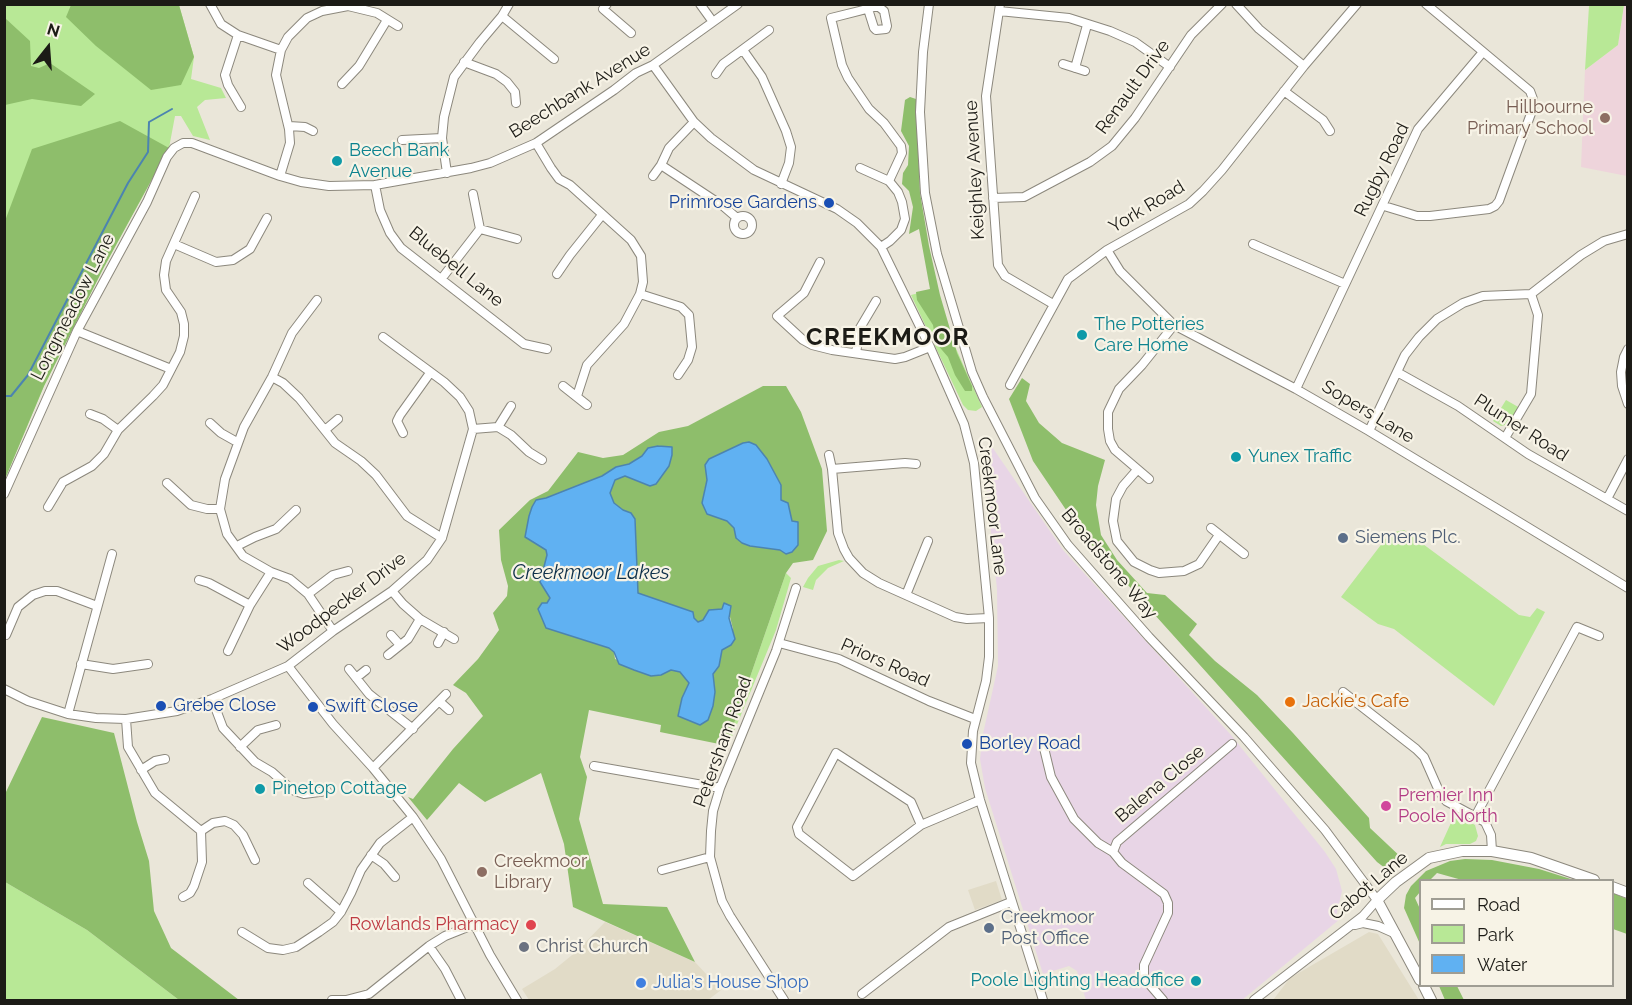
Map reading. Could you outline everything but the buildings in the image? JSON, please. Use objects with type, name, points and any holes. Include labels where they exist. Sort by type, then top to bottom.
[{"type":"main road","name":"Cabot Lane","points":[[1377,900],[1396,882],[1429,858],[1462,851],[1492,851],[1531,858],[1591,879]]},
{"type":"main road","name":"Broadstone Way","points":[[1377,900],[1419,978]]},
{"type":"street","points":[[210,4],[221,24],[238,35],[281,50]]},
{"type":"street","points":[[447,173],[442,138],[454,77],[509,4]]},
{"type":"street","points":[[700,4],[713,22]]},
{"type":"street","name":"Beechbank Avenue","points":[[183,143],[192,144],[280,176],[322,186],[349,187],[375,184],[447,173],[490,163],[536,143],[636,73],[653,65],[738,4]]},
{"type":"street","name":"Broadstone Way","points":[[930,4],[923,51],[920,112],[925,193],[937,254],[972,372],[983,397],[1035,498],[1068,545],[1149,637],[1244,737],[1325,830],[1377,900]]},
{"type":"street","name":"Renault Drive","points":[[993,198],[1024,197],[1102,154],[1125,130],[1191,35],[1222,4]]},
{"type":"street","points":[[1236,4],[1259,29],[1304,66]]},
{"type":"street","name":"York Road","points":[[1010,385],[1068,279],[1107,250],[1189,204],[1222,170],[1304,66],[1357,4]]},
{"type":"street","points":[[1383,206],[1417,216],[1489,209],[1499,201],[1533,108],[1530,91],[1426,4]]},
{"type":"street","points":[[280,176],[290,143],[289,126],[276,75],[281,50],[288,37],[308,18],[322,11],[348,5],[365,9],[398,26]]},
{"type":"street","points":[[595,16],[605,7],[631,33]]},
{"type":"street","points":[[1000,8],[1069,18],[1110,31],[1136,42],[1170,67]]},
{"type":"street","name":"Keighley Avenue","points":[[1000,8],[986,96],[998,266],[1005,276],[1053,304]]},
{"type":"street","points":[[828,9],[842,65],[848,78],[869,109],[884,123],[901,146],[902,153],[889,181]]},
{"type":"street","points":[[831,18],[868,9]]},
{"type":"street","points":[[502,16],[554,59]]},
{"type":"street","points":[[342,84],[359,66],[387,20]]},
{"type":"street","points":[[1075,68],[1088,25]]},
{"type":"street","points":[[716,74],[723,64],[770,30]]},
{"type":"street","points":[[238,35],[225,75],[241,107]]},
{"type":"street","points":[[743,50],[762,77],[791,147],[789,163],[781,184]]},
{"type":"street","name":"Rugby Road","points":[[1296,389],[1418,129],[1483,52]]},
{"type":"street","points":[[464,62],[496,74],[507,82],[515,92],[516,103]]},
{"type":"street","points":[[1063,64],[1085,71]]},
{"type":"street","name":"Creekmoor Lane","points":[[653,65],[694,122],[711,138],[739,159],[781,184],[837,209],[857,223],[881,247],[930,347],[964,424],[973,454],[989,618],[988,665],[986,681],[975,719],[971,744],[972,763],[980,800],[1043,1000]]},
{"type":"street","points":[[1284,92],[1323,120],[1330,131]]},
{"type":"street","points":[[653,176],[669,148],[694,122]]},
{"type":"street","points":[[289,126],[313,130]]},
{"type":"street","points":[[402,141],[442,138]]},
{"type":"street","name":"Longmeadow Lane","points":[[4,494],[77,331],[147,202],[167,157],[174,148],[183,143]]},
{"type":"street","points":[[536,143],[550,168],[560,179],[570,185],[631,240],[641,256],[643,282],[639,294],[624,324],[587,365],[576,396]]},
{"type":"street","points":[[661,165],[723,206],[737,218]]},
{"type":"street","points":[[860,168],[889,181],[898,192],[902,202],[905,219],[901,230],[881,247]]},
{"type":"street","name":"Bluebell Lane","points":[[375,184],[380,210],[390,233],[401,248],[524,344],[547,349]]},
{"type":"street","points":[[472,194],[480,229]]},
{"type":"street","points":[[48,507],[63,482],[82,473],[104,454],[118,430],[163,385],[180,352],[184,324],[181,312],[166,290],[164,275],[166,261],[195,196]]},
{"type":"street","points":[[557,274],[602,215]]},
{"type":"street","points":[[174,244],[216,262],[233,260],[250,249],[267,218]]},
{"type":"street","points":[[442,278],[480,229]]},
{"type":"street","points":[[480,229],[517,239]]},
{"type":"street","points":[[1369,430],[1405,355],[1437,319],[1462,303],[1483,296],[1531,294],[1581,255],[1604,241],[1628,234]]},
{"type":"street","points":[[1252,244],[1345,284]]},
{"type":"street","name":"Sopers Lane","points":[[1107,250],[1120,271],[1174,325],[1369,430],[1628,588]]},
{"type":"street","points":[[820,262],[804,293],[774,319],[812,345],[832,350],[895,359],[930,347]]},
{"type":"street","points":[[639,294],[681,307],[689,315],[692,346],[688,360],[678,375]]},
{"type":"street","points":[[1505,438],[1531,394],[1538,315],[1531,294]]},
{"type":"street","points":[[317,300],[292,333],[272,377],[237,442],[225,480],[220,509],[227,534],[243,556],[271,572],[290,579],[308,594],[333,631]]},
{"type":"street","points":[[856,352],[860,328],[876,301]]},
{"type":"street","points":[[1149,479],[1115,450],[1110,441],[1108,412],[1119,389],[1142,365],[1174,325]]},
{"type":"street","points":[[77,331],[171,369]]},
{"type":"street","points":[[383,337],[444,382],[460,397],[469,411],[473,429],[498,427],[542,460]]},
{"type":"street","points":[[1628,349],[1623,357],[1621,372],[1622,386],[1628,404]]},
{"type":"street","name":"Plumer Road","points":[[1397,372],[1458,406],[1528,454],[1628,512]]},
{"type":"street","points":[[403,433],[394,424],[430,373]]},
{"type":"street","points":[[272,377],[290,388],[335,443],[362,461],[376,475],[407,516],[442,538]]},
{"type":"street","points":[[563,386],[587,405]]},
{"type":"street","points":[[498,427],[511,406]]},
{"type":"street","points":[[90,414],[103,419],[118,430]]},
{"type":"street","points":[[325,430],[338,419]]},
{"type":"street","points":[[210,423],[221,433],[237,442]]},
{"type":"street","name":"Woodpecker Drive","points":[[4,689],[28,701],[68,714],[126,719],[177,711],[212,699],[288,666],[333,631],[392,591],[427,560],[442,538],[473,429]]},
{"type":"street","points":[[829,456],[838,533],[849,558],[862,573],[879,583],[956,617],[989,618]]},
{"type":"street","points":[[1607,499],[1628,459]]},
{"type":"street","points":[[832,469],[916,464]]},
{"type":"street","points":[[1137,470],[1123,486],[1116,499],[1113,521],[1117,541],[1134,562],[1159,573],[1184,571],[1199,564],[1219,535]]},
{"type":"street","points":[[167,483],[191,505],[220,509]]},
{"type":"street","points":[[237,546],[276,529],[296,510]]},
{"type":"street","points":[[1211,528],[1244,554]]},
{"type":"street","points":[[906,595],[928,541]]},
{"type":"street","points":[[68,714],[112,554]]},
{"type":"street","points":[[308,594],[333,574],[348,571]]},
{"type":"street","points":[[228,651],[250,605],[271,572]]},
{"type":"street","points":[[199,580],[250,605]]},
{"type":"street","name":"Petersham Road","points":[[784,1000],[730,916],[714,878],[710,857],[713,811],[720,788],[779,643],[796,588]]},
{"type":"street","points":[[6,635],[18,607],[39,593],[57,591],[97,606]]},
{"type":"street","points":[[392,591],[420,619],[454,639]]},
{"type":"street","points":[[388,655],[408,639],[420,619]]},
{"type":"street","points":[[1476,815],[1577,627],[1599,636]]},
{"type":"street","points":[[438,643],[444,632]]},
{"type":"street","points":[[391,635],[400,645]]},
{"type":"street","name":"Priors Road","points":[[779,643],[839,658],[929,701],[975,719]]},
{"type":"street","points":[[81,664],[113,669],[148,664]]},
{"type":"street","points":[[288,666],[333,724],[374,768],[413,817],[441,859],[490,955],[517,1000]]},
{"type":"street","points":[[348,669],[369,694],[413,729]]},
{"type":"street","points":[[356,678],[366,670]]},
{"type":"street","points":[[1343,692],[1424,757],[1438,791],[1446,801],[1476,815],[1485,822],[1489,828],[1492,851]]},
{"type":"street","points":[[374,768],[446,694]]},
{"type":"street","points":[[212,699],[223,728],[255,762],[272,772],[292,790],[304,794],[327,791]]},
{"type":"street","points":[[440,702],[449,710]]},
{"type":"street","points":[[126,719],[128,747],[155,793],[201,831],[202,862],[194,886],[190,893],[183,897]]},
{"type":"street","points":[[240,747],[258,730],[276,725]]},
{"type":"street","name":"Balena Close","points":[[1113,852],[1117,842],[1232,744]]},
{"type":"street","points":[[1044,748],[1051,777],[1074,819],[1098,843],[1113,852],[1122,863],[1164,894],[1168,903],[1168,913],[1144,964],[1144,978],[1163,1000]]},
{"type":"street","points":[[921,825],[911,802],[836,753],[797,827],[799,834],[806,841],[853,876],[921,825],[980,800]]},
{"type":"street","points":[[141,770],[155,761],[165,759]]},
{"type":"street","points":[[594,766],[720,788]]},
{"type":"street","points":[[242,932],[268,948],[283,950],[296,947],[319,932],[333,922],[341,912],[361,870],[380,843],[413,817]]},
{"type":"street","points":[[201,831],[213,823],[225,820],[234,825],[250,847],[255,860]]},
{"type":"street","points":[[371,855],[384,864],[395,877]]},
{"type":"street","points":[[662,870],[710,857]]},
{"type":"street","points":[[308,883],[341,912]]},
{"type":"street","name":"Cabot Lane","points":[[1257,1000],[1350,926],[1377,900]]},
{"type":"street","points":[[862,994],[949,927],[1011,902]]},
{"type":"street","points":[[1350,926],[1363,923],[1372,924],[1397,935]]},
{"type":"street","points":[[332,1000],[371,997],[429,946],[445,936],[475,924]]},
{"type":"street","points":[[429,946],[445,969],[461,1000]]},
{"type":"shaded area","name":"Hillbourne Primary School","points":[[1624,5],[1627,5],[1627,176],[1581,167],[1585,70],[1618,45]]},
{"type":"shaded area","points":[[990,444],[1063,550],[1231,735],[1325,852],[1336,869],[1342,891],[1336,916],[1340,919],[1242,1000],[1086,1000],[1077,971],[1069,966],[1043,974],[985,788],[980,759],[983,734],[998,666],[997,589],[983,457]]},
{"type":"shaded area","points":[[996,881],[1002,900],[975,910],[968,890]]},
{"type":"shaded area","points":[[605,922],[695,962],[721,990],[708,1000],[529,1000],[522,989],[555,969],[577,951]]},
{"type":"shaded area","points":[[1369,932],[1378,934],[1419,1000],[1273,1000],[1290,978]]},
{"type":"green space","points":[[5,5],[179,5],[194,57],[191,79],[221,88],[226,98],[205,100],[197,107],[210,140],[193,136],[181,116],[175,116],[169,148],[104,267],[44,386],[5,479]]},
{"type":"green space","points":[[71,5],[179,5],[194,57],[181,85],[151,90],[96,46],[66,17]]},
{"type":"green space","points":[[1581,5],[1624,5],[1618,45],[1585,70],[1589,6]]},
{"type":"green space","points":[[5,18],[30,41],[31,66],[39,68],[50,63],[95,94],[81,106],[32,99],[5,105]]},
{"type":"green space","points":[[910,97],[916,99],[920,193],[929,246],[957,353],[972,386],[972,391],[965,391],[955,375],[948,357],[936,343],[933,325],[917,300],[916,292],[930,289],[919,229],[909,234],[913,207],[909,191],[902,184],[903,173],[908,165],[909,146],[901,131],[905,100]]},
{"type":"green space","points":[[120,121],[169,148],[104,267],[44,386],[5,479],[5,221],[32,149]]},
{"type":"green space","points":[[930,290],[982,407],[976,411],[968,410],[963,405],[911,295]]},
{"type":"green space","points":[[1022,378],[1030,384],[1026,401],[1039,423],[1062,443],[1105,460],[1096,505],[1101,535],[1117,560],[1147,593],[1165,595],[1197,624],[1189,635],[1215,661],[1257,695],[1369,818],[1370,828],[1404,860],[1385,868],[1377,862],[1083,535],[1033,461],[1009,399]]},
{"type":"green space","points":[[763,386],[786,386],[801,412],[822,469],[827,531],[813,560],[793,563],[786,573],[729,738],[729,746],[660,732],[661,725],[589,710],[580,757],[587,777],[579,819],[603,904],[667,907],[695,962],[573,907],[564,844],[541,773],[485,802],[459,783],[427,820],[408,797],[413,799],[483,716],[466,693],[453,685],[478,659],[499,630],[493,613],[507,596],[508,586],[501,560],[499,530],[530,500],[548,491],[578,452],[603,458],[623,455],[659,432],[688,426]],"holes":[[[756,445],[767,459],[781,485],[781,500],[788,503],[792,522],[780,550],[750,546],[736,538],[734,528],[727,521],[707,514],[704,492],[707,480]],[[642,456],[650,486],[625,476],[615,480],[610,493],[614,503],[631,513],[635,519],[638,593],[693,612],[698,622],[703,620],[707,614],[722,609],[729,613],[733,629],[731,645],[722,650],[713,674],[715,692],[678,715],[689,683],[680,672],[671,670],[661,675],[615,659],[614,652],[609,648],[546,628],[547,603],[550,598],[540,582],[547,555],[546,550],[525,537],[529,516],[546,498],[602,476]]]},
{"type":"green space","points":[[1506,400],[1520,408],[1510,424],[1501,426],[1493,421]]},
{"type":"green space","points":[[1404,530],[1519,615],[1530,617],[1537,608],[1545,612],[1494,706],[1394,629],[1378,624],[1341,597],[1390,533]]},
{"type":"green space","points":[[839,560],[844,561],[828,568],[816,580],[813,590],[803,587],[818,566]]},
{"type":"green space","points":[[786,573],[791,578],[776,630],[731,739],[729,738]]},
{"type":"green space","points":[[42,717],[114,733],[149,861],[154,911],[171,948],[239,1000],[179,1000],[87,930],[5,882],[5,794]]},
{"type":"green space","points":[[1455,814],[1475,825],[1478,836],[1476,841],[1470,844],[1446,844],[1440,847]]},
{"type":"green space","points":[[1492,860],[1539,869],[1571,879],[1458,879],[1437,873],[1431,879],[1419,879],[1419,893],[1415,898],[1419,907],[1419,942],[1404,908],[1406,895],[1411,886],[1426,871],[1450,861]]},
{"type":"green space","points":[[5,882],[87,930],[179,1000],[5,1000]]},
{"type":"green space","points":[[1614,893],[1627,899],[1627,934],[1614,929]]},
{"type":"green space","points":[[1439,987],[1458,987],[1464,1000],[1445,1000]]},
{"type":"water","points":[[749,442],[756,445],[767,459],[781,485],[781,500],[788,503],[792,521],[798,522],[798,545],[792,552],[786,554],[780,550],[742,543],[736,538],[734,528],[727,521],[707,514],[702,503],[707,480],[705,465],[709,459]]},
{"type":"water","name":"Creekmoor Lakes","points":[[672,447],[672,455],[669,466],[656,484],[650,486],[625,476],[615,480],[610,493],[614,503],[631,513],[635,519],[638,593],[693,612],[698,622],[703,620],[709,610],[722,609],[724,603],[731,606],[729,618],[735,639],[731,645],[722,650],[719,666],[713,674],[715,692],[713,706],[708,720],[700,725],[678,716],[682,698],[689,683],[680,672],[671,670],[661,675],[651,676],[619,664],[614,652],[609,648],[546,628],[538,609],[550,598],[540,582],[547,555],[546,550],[525,537],[529,516],[536,500],[602,476],[616,467],[629,464],[642,456],[648,448]]},
{"type":"waterway","points":[[4,396],[11,396],[28,375],[128,183],[148,152],[149,122],[172,109]]},
{"type":"place","name":"Hillbourne Primary School","points":[[1605,118]]},
{"type":"place","name":"Beech Bank Avenue","points":[[337,161]]},
{"type":"place","name":"Primrose Gardens","points":[[829,203]]},
{"type":"place","name":"The Potteries Care Home","points":[[1082,335]]},
{"type":"place","name":"Yunex Traffic","points":[[1236,457]]},
{"type":"place","name":"Siemens Plc.","points":[[1343,538]]},
{"type":"place","name":"Jackie's Cafe","points":[[1290,702]]},
{"type":"place","name":"Grebe Close","points":[[161,706]]},
{"type":"place","name":"Swift Close","points":[[313,707]]},
{"type":"place","name":"Borley Road","points":[[967,744]]},
{"type":"place","name":"Pinetop Cottage","points":[[260,789]]},
{"type":"place","name":"Premier Inn Poole North","points":[[1386,806]]},
{"type":"place","name":"Creekmoor Library","points":[[482,872]]},
{"type":"place","name":"Rowlands Pharmacy","points":[[531,925]]},
{"type":"place","name":"Creekmoor Post Office","points":[[989,928]]},
{"type":"place","name":"Christ Church","points":[[524,947]]},
{"type":"place","name":"Poole Lighting Headoffice","points":[[1196,981]]},
{"type":"place","name":"Julia's House Shop","points":[[641,983]]},
{"type":"district","name":"CREEKMOOR","points":[[888,338]]}]
